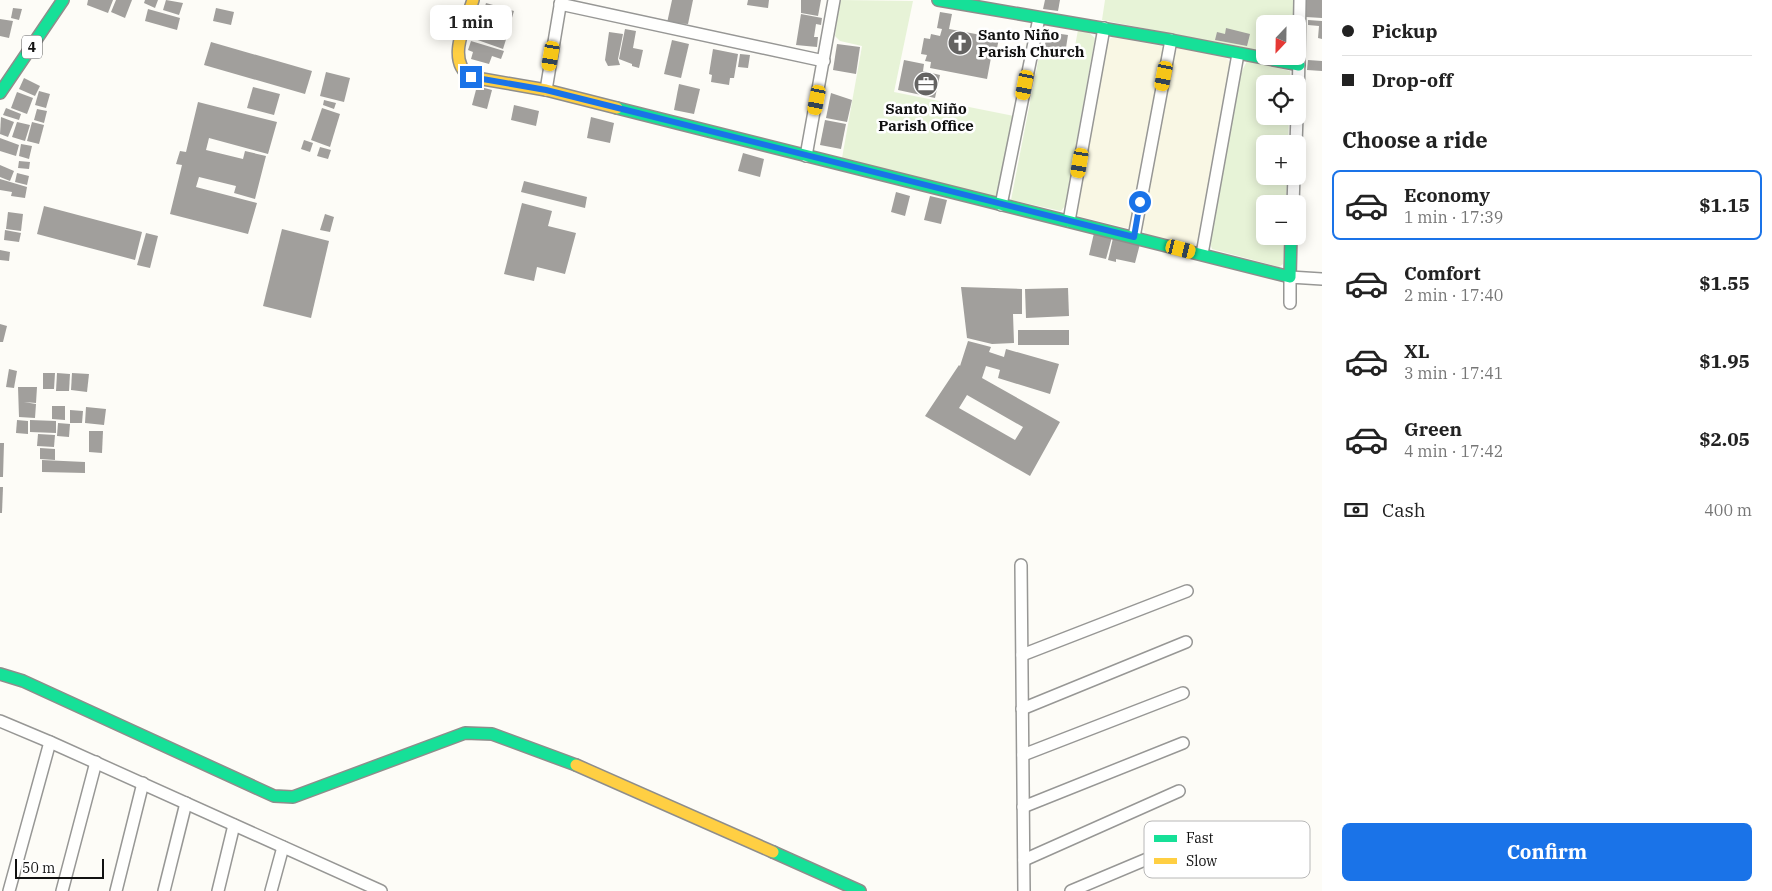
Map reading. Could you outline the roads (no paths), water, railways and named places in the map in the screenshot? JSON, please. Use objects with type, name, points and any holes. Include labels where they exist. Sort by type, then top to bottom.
[{"type":"street","name":"4","points":[[0,93],[63,0]]},
{"type":"street","points":[[473,0],[457,55],[457,65],[471,77],[546,90],[1290,277],[1322,279]]},
{"type":"street","points":[[806,156],[834,0]]},
{"type":"street","points":[[938,0],[1171,40],[1256,57]]},
{"type":"street","points":[[1300,0],[1300,15]]},
{"type":"street","points":[[546,90],[561,2],[824,62]]},
{"type":"street","points":[[1001,205],[1039,18]]},
{"type":"street","points":[[1069,221],[1104,28]]},
{"type":"street","points":[[1134,237],[1171,40]]},
{"type":"street","points":[[1202,254],[1238,54]]},
{"type":"street","points":[[1299,65],[1299,75]]},
{"type":"street","points":[[1290,303],[1291,245]]},
{"type":"street","points":[[1021,565],[1024,891]]},
{"type":"street","points":[[1022,655],[1187,591]]},
{"type":"street","points":[[1022,709],[1186,642]]},
{"type":"street","points":[[0,674],[23,681],[282,798],[304,793],[465,733],[492,734],[579,766],[860,891]]},
{"type":"street","points":[[1023,755],[1183,693]]},
{"type":"street","points":[[1,726],[50,742],[381,891]]},
{"type":"street","points":[[9,891],[50,742]]},
{"type":"street","points":[[1023,807],[1183,743]]},
{"type":"street","points":[[62,891],[96,762]]},
{"type":"street","points":[[116,891],[143,784]]},
{"type":"street","points":[[1024,860],[1179,791]]},
{"type":"street","points":[[164,891],[186,803]]},
{"type":"street","points":[[218,891],[234,825]]},
{"type":"street","points":[[271,891],[282,846]]},
{"type":"street","points":[[1071,891],[1144,860]]},
{"type":"place","name":"Santo Niño Parish Church","points":[[960,43]]},
{"type":"place","name":"Santo Niño Parish Office","points":[[926,84]]}]
